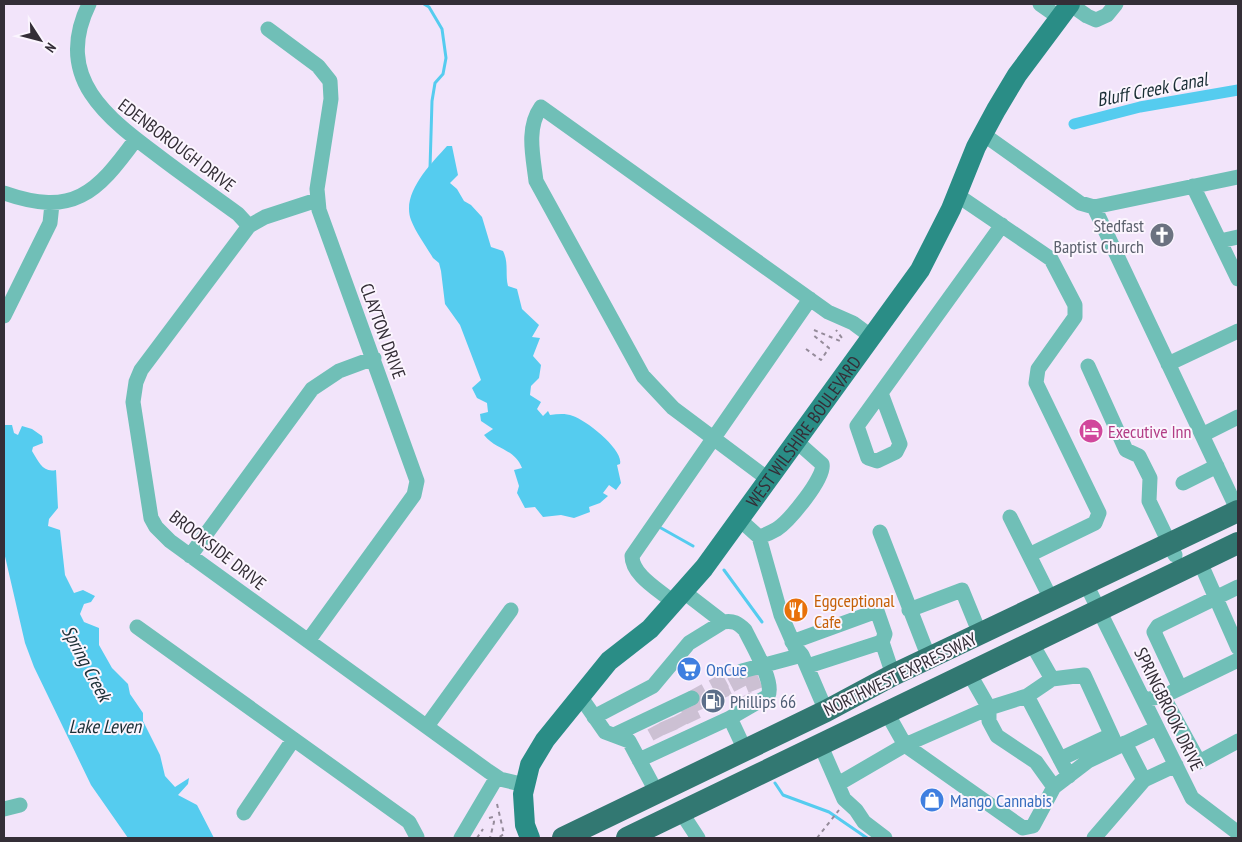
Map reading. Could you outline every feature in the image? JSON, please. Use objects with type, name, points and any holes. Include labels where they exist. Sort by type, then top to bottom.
[{"type":"highway","name":"NORTHWEST EXPRESSWAY","points":[[627,838],[1031,642],[1093,597],[1235,512]]},
{"type":"highway","name":"NORTHWEST EXPRESSWAY","points":[[563,838],[826,711],[893,675],[1052,601],[1093,597],[1200,562],[1238,543]]},
{"type":"highway","points":[[998,659],[1018,634],[1093,597]]},
{"type":"main road","name":"WEST WILSHIRE BOULEVARD","points":[[530,838],[524,810],[525,785],[530,765],[545,740],[609,661],[650,629],[679,598],[739,519],[920,270],[983,134],[1017,75],[1067,9]]},
{"type":"street","name":"EDENBOROUGH DRIVE","points":[[89,4],[80,26],[78,54],[83,79],[103,112],[136,140],[238,214],[248,226]]},
{"type":"street","points":[[1040,4],[1067,9],[1096,20],[1107,15],[1116,4]]},
{"type":"street","name":"CLAYTON DRIVE","points":[[268,29],[318,66],[330,81],[331,99],[318,175],[317,200],[319,210],[415,474],[416,489],[308,641]]},
{"type":"street","points":[[768,479],[673,408],[643,376],[536,181],[531,146],[533,118],[541,107],[828,312],[853,323],[872,337]]},
{"type":"street","points":[[983,134],[1080,203],[1094,207],[1238,177]]},
{"type":"street","points":[[4,193],[39,203],[52,204],[72,200],[96,186],[108,176],[136,140]]},
{"type":"street","points":[[1193,186],[1238,279]]},
{"type":"street","points":[[956,194],[1051,259],[1075,305],[1075,317],[1038,369],[1036,383],[1099,513],[1095,523],[1029,555]]},
{"type":"street","name":"BROOKSIDE DRIVE","points":[[317,200],[265,217],[248,226],[148,359],[136,382],[134,413],[151,518],[162,535],[190,556],[497,777],[525,785]]},
{"type":"street","points":[[6,308],[50,224],[52,204]]},
{"type":"street","points":[[1094,207],[1217,466],[1232,479],[1235,512]]},
{"type":"street","points":[[881,393],[1002,225]]},
{"type":"street","points":[[1220,241],[1238,237]]},
{"type":"street","points":[[614,735],[730,713],[753,699],[771,692],[769,681],[745,630],[735,622],[723,622],[679,598],[638,572],[632,565],[632,556],[810,299]]},
{"type":"street","points":[[1168,364],[1238,331]]},
{"type":"street","points":[[190,556],[312,389],[339,371],[374,358]]},
{"type":"street","points":[[1088,366],[1126,450],[1139,456],[1150,478],[1149,501],[1172,549]]},
{"type":"street","points":[[1202,435],[1238,417]]},
{"type":"street","points":[[760,537],[777,528],[788,519],[822,475],[822,464],[796,441]]},
{"type":"street","points":[[1183,483],[1217,466]]},
{"type":"street","points":[[1010,517],[1052,601]]},
{"type":"street","points":[[739,519],[760,537],[782,615],[792,642],[805,661],[826,711]]},
{"type":"street","points":[[880,532],[929,658]]},
{"type":"street","points":[[1200,562],[1238,648]]},
{"type":"street","points":[[1180,688],[1154,632],[1158,626],[1238,587]]},
{"type":"street","points":[[909,610],[962,590],[980,634]]},
{"type":"street","name":"SPRINGBROOK DRIVE","points":[[1093,597],[1192,798],[1238,833]]},
{"type":"street","points":[[427,726],[511,610]]},
{"type":"street","points":[[792,642],[877,611],[885,634],[882,642],[893,675]]},
{"type":"street","points":[[594,717],[653,686],[689,643],[723,622]]},
{"type":"street","points":[[137,627],[409,822],[417,838]]},
{"type":"street","points":[[746,672],[762,666],[805,661],[882,642]]},
{"type":"street","points":[[1031,642],[1052,679]]},
{"type":"street","points":[[1144,700],[1163,696],[1238,660]]},
{"type":"street","points":[[969,673],[989,708],[989,721],[997,736],[1036,762],[1054,787]]},
{"type":"street","points":[[838,784],[905,745],[989,708],[1027,696],[1052,679],[1084,675],[1118,742],[1144,780]]},
{"type":"street","points":[[580,696],[605,732],[629,741],[657,793]]},
{"type":"street","points":[[1027,696],[1068,776]]},
{"type":"street","points":[[1163,696],[1199,762],[1238,741]]},
{"type":"street","points":[[730,713],[745,750]]},
{"type":"street","points":[[887,713],[905,745],[1023,828],[1033,826],[1054,787],[1088,761],[1118,742]]},
{"type":"street","points":[[639,760],[679,722]]},
{"type":"street","points":[[1060,759],[1157,728]]},
{"type":"street","points":[[244,813],[293,740]]},
{"type":"street","points":[[820,744],[844,799],[856,810],[864,822],[886,838]]},
{"type":"street","points":[[1094,838],[1144,780],[1176,765]]},
{"type":"street","points":[[461,838],[497,777]]},
{"type":"street","points":[[4,809],[20,805]]},
{"type":"street","points":[[681,812],[698,838]]},
{"type":"path","points":[[814,330],[840,341],[842,338],[831,324]]},
{"type":"path","points":[[806,349],[821,360],[829,348],[812,334]]},
{"type":"path","points":[[497,804],[504,834],[498,838]]},
{"type":"path","points":[[818,838],[840,808]]},
{"type":"path","points":[[477,838],[490,816],[493,817],[494,822],[490,838]]},
{"type":"water","points":[[447,146],[452,146],[458,175],[450,183],[457,189],[464,201],[471,205],[482,217],[491,247],[503,251],[505,255],[508,286],[517,289],[522,309],[539,325],[532,337],[540,338],[533,356],[541,365],[539,378],[531,386],[530,395],[541,402],[537,409],[543,416],[548,411],[550,415],[567,414],[586,423],[603,436],[620,458],[620,464],[617,465],[621,483],[616,490],[609,485],[603,493],[608,496],[600,503],[589,507],[590,512],[574,518],[561,515],[543,517],[535,507],[525,508],[517,493],[519,486],[514,470],[522,468],[519,461],[484,435],[493,429],[481,421],[480,414],[488,412],[487,403],[477,398],[472,388],[481,380],[460,325],[445,304],[439,263],[433,258],[416,230],[409,210],[410,200],[419,180]]},
{"type":"water","name":"Lake Leven","points":[[4,425],[12,425],[14,433],[18,435],[22,426],[32,429],[42,436],[43,443],[33,447],[32,451],[39,463],[45,468],[56,470],[58,508],[49,519],[48,526],[60,530],[65,575],[74,593],[83,590],[95,596],[91,602],[84,604],[80,614],[84,622],[99,628],[99,645],[112,668],[128,684],[130,694],[143,713],[143,721],[160,755],[165,776],[175,787],[189,778],[188,784],[178,795],[197,805],[214,838],[128,838],[91,785],[34,667],[25,643],[4,552]]},
{"type":"waterway","points":[[424,4],[429,7],[442,29],[446,58],[443,74],[435,83],[432,101],[430,168]]},
{"type":"waterway","name":"Bluff Creek Canal","points":[[1074,124],[1140,107],[1238,90]]},
{"type":"waterway","points":[[661,528],[693,546]]},
{"type":"waterway","points":[[724,570],[762,622]]},
{"type":"waterway","points":[[775,783],[783,795],[829,812],[867,838]]},
{"type":"tunnel","points":[[692,698],[742,671]]},
{"type":"tunnel","points":[[734,675],[745,696]]},
{"type":"tunnel","points":[[750,676],[756,691]]},
{"type":"tunnel","points":[[719,684],[728,704]]},
{"type":"tunnel","points":[[697,695],[706,715]]},
{"type":"tunnel","points":[[688,708],[694,721]]},
{"type":"tunnel","points":[[677,715],[683,726]]},
{"type":"tunnel","points":[[666,720],[671,732]]},
{"type":"tunnel","points":[[654,726],[660,737]]},
{"type":"place","name":"Stedfast Baptist Church","points":[[1162,235]]},
{"type":"place","name":"Executive Inn","points":[[1091,431]]},
{"type":"place","name":"Eggceptional Cafe","points":[[796,610]]},
{"type":"place","name":"OnCue","points":[[689,669]]},
{"type":"place","name":"Phillips 66","points":[[713,701]]},
{"type":"place","name":"Mango Cannabis","points":[[932,800]]},
{"type":"water label","name":"Spring Creek","points":[[87,663]]}]
